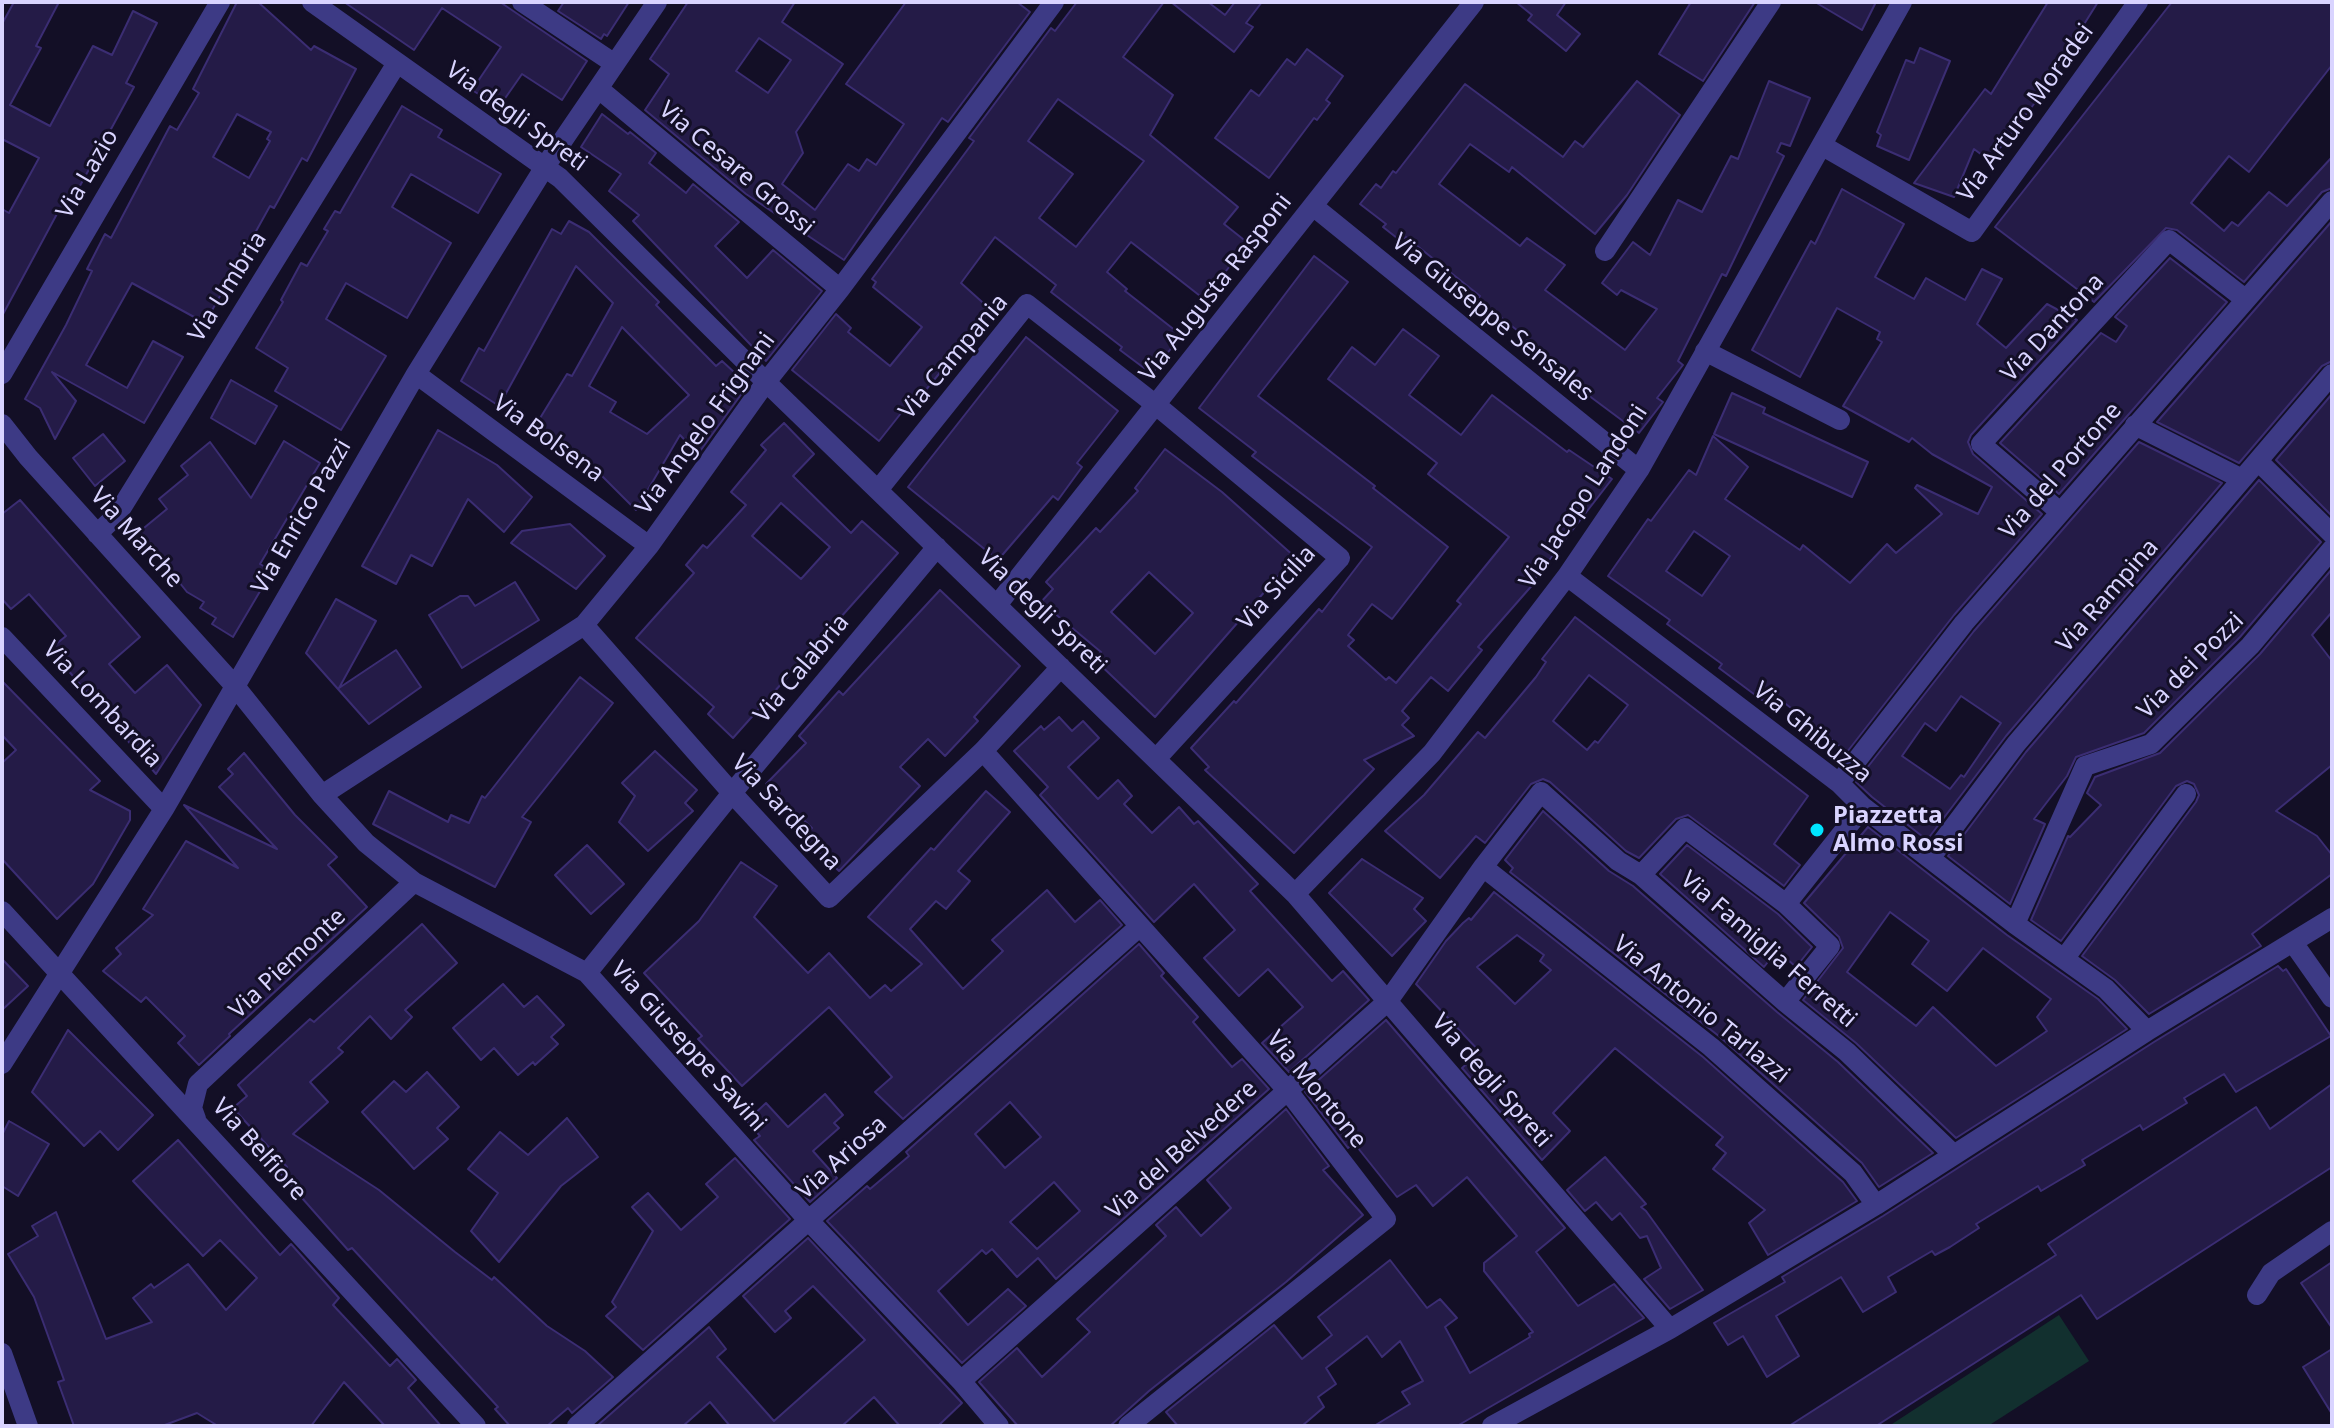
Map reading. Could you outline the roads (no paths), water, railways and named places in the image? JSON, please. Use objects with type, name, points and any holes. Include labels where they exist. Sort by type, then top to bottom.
[{"type":"street","name":"Via Lazio","points":[[2,374],[220,2]]},
{"type":"street","name":"Via degli Spreti","points":[[312,2],[546,165],[1295,894],[1670,1329]]},
{"type":"street","points":[[522,2],[615,64]]},
{"type":"street","name":"Via Enrico Pazzi","points":[[2,1064],[164,809],[416,374],[546,165],[657,2]]},
{"type":"street","name":"Via Angelo Frignani","points":[[322,795],[584,625],[649,546],[766,382],[840,289],[1054,2]]},
{"type":"street","name":"Via Augusta Rasponi","points":[[997,605],[1474,2]]},
{"type":"street","points":[[1605,251],[1771,2]]},
{"type":"street","name":"Via Jacopo Landoni","points":[[1295,894],[1432,753],[1567,576],[1639,470],[1902,2]]},
{"type":"street","name":"Via Arturo Moradei","points":[[1823,146],[1972,232],[2138,2]]},
{"type":"street","name":"Via Umbria","points":[[97,534],[117,515],[397,63]]},
{"type":"street","name":"Via Cesare Grossi","points":[[599,89],[840,289]]},
{"type":"street","name":"Via del Portone","points":[[1839,783],[1954,634],[2332,201]]},
{"type":"street","name":"Via Giuseppe Sensales","points":[[1313,206],[1639,470]]},
{"type":"street","name":"Via Dantona","points":[[2060,512],[1981,444],[2169,240],[2245,299]]},
{"type":"street","name":"Via Campania","points":[[878,490],[1027,304],[1156,405]]},
{"type":"street","points":[[1705,351],[1840,420]]},
{"type":"street","name":"Via Bolsena","points":[[416,374],[649,546]]},
{"type":"street","name":"Via Rampina","points":[[1931,857],[2016,744],[2332,374]]},
{"type":"street","name":"Via Sicilia","points":[[1156,405],[1340,558],[1156,759]]},
{"type":"street","name":"Via Marche","points":[[2,424],[234,685]]},
{"type":"street","points":[[2135,425],[2242,479]]},
{"type":"street","points":[[2258,461],[2332,534]]},
{"type":"street","name":"Via Calabria","points":[[587,973],[937,547]]},
{"type":"street","name":"Via dei Pozzi","points":[[2015,924],[2085,766],[2151,744],[2250,646],[2332,549]]},
{"type":"street","name":"Via Ghibuzza","points":[[1567,576],[1839,783],[1863,807],[2015,924],[2106,989],[2147,1031]]},
{"type":"street","name":"Via Sardegna","points":[[584,625],[829,898],[983,751],[1061,667]]},
{"type":"street","name":"Via Lombardia","points":[[2,637],[164,809]]},
{"type":"street","name":"Via Giuseppe Savini","points":[[234,685],[322,795],[366,843],[414,882],[587,973],[810,1222],[961,1381],[999,1426]]},
{"type":"street","name":"Via Montone","points":[[983,751],[1288,1091],[1386,1219],[1128,1426]]},
{"type":"street","name":"Via del Belvedere","points":[[961,1381],[1388,1001],[1483,867],[1541,792]]},
{"type":"street","name":"Via Famiglia Ferretti","points":[[1541,792],[1618,861],[1641,875],[1785,1002],[1847,1052],[1954,1155]]},
{"type":"street","points":[[2064,959],[2186,794]]},
{"type":"street","points":[[1786,904],[1863,807]]},
{"type":"street","points":[[1641,875],[1685,828],[1786,904],[1830,946],[1785,1002]]},
{"type":"street","name":"Via Antonio Tarlazzi","points":[[1483,867],[1711,1047],[1853,1173],[1876,1205]]},
{"type":"street","name":"Via Piemonte","points":[[198,1084],[414,882]]},
{"type":"street","name":"Via Belfiore","points":[[2,911],[476,1426]]},
{"type":"street","points":[[1492,1426],[1670,1329],[1876,1205],[2147,1031],[2332,918]]},
{"type":"street","name":"Via Ariosa","points":[[577,1426],[1139,927]]},
{"type":"street","points":[[2294,944],[2332,998]]},
{"type":"street","points":[[161,1081],[173,1085],[198,1084],[192,1108],[196,1119]]},
{"type":"street","points":[[2257,1295],[2271,1273],[2332,1231]]},
{"type":"street","points":[[2,1353],[28,1426]]},
{"type":"place","name":"Piazzetta Almo Rossi","points":[[1817,830]]}]
